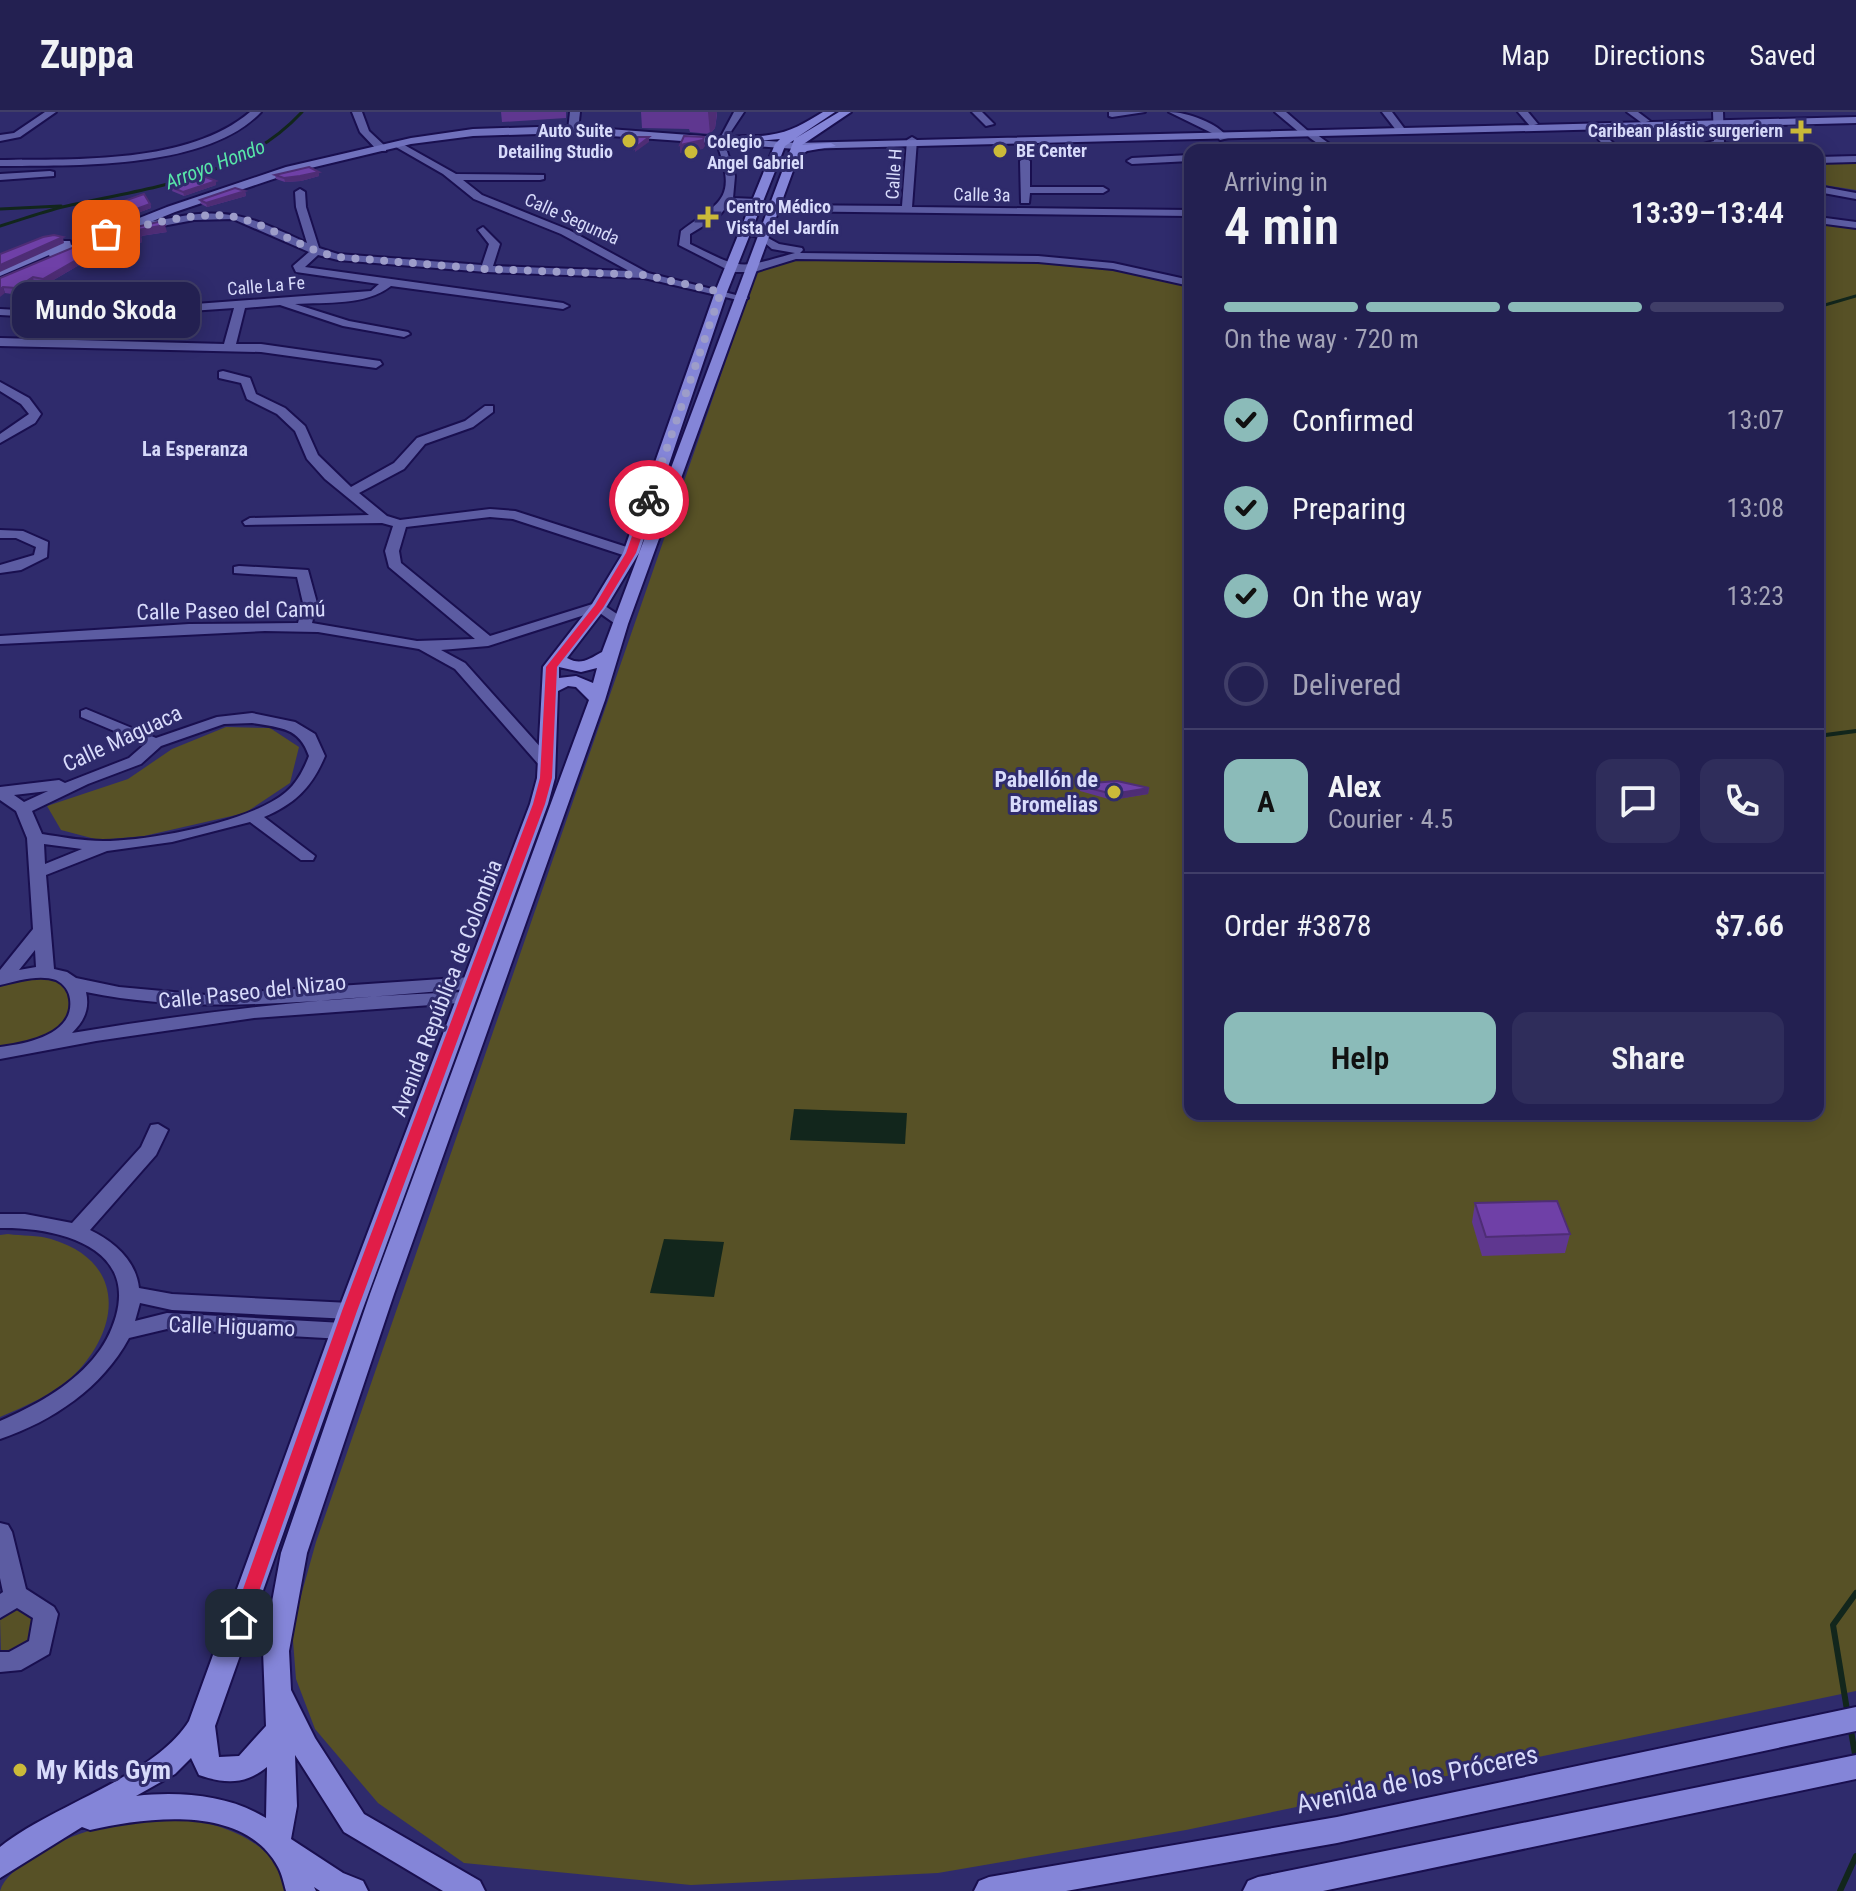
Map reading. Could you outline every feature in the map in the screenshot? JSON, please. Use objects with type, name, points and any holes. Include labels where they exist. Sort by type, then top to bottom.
[{"type":"main road","points":[[725,141],[802,141],[846,112]]},
{"type":"main road","points":[[1308,133],[1719,118],[1856,117]]},
{"type":"main road","points":[[0,272],[196,194],[380,147],[468,130],[575,128],[725,141],[912,142],[1593,128],[1719,118]]},
{"type":"main road","points":[[0,280],[106,234],[225,190],[380,147],[486,132],[575,128]]},
{"type":"main road","name":"Avenida República de Colombia","points":[[280,1846],[283,1806],[277,1732],[279,1694],[276,1651],[294,1553],[382,1294],[597,700],[606,656],[648,554],[742,298],[742,269],[764,205],[802,141]]},
{"type":"main road","name":"Avenida República de Colombia","points":[[20,1845],[165,1765],[201,1726],[346,1321],[525,844],[546,778],[551,667],[599,606],[631,553],[721,292],[742,269]]},
{"type":"main road","points":[[557,658],[565,665],[584,667],[606,656]]},
{"type":"main road","points":[[549,689],[565,681],[581,683],[590,687],[597,700]]},
{"type":"main road","points":[[279,1694],[305,1747],[354,1823],[470,1891]]},
{"type":"main road","name":"Avenida de los Próceres","points":[[989,1891],[1337,1830],[1856,1719]]},
{"type":"main road","points":[[201,1726],[204,1755],[209,1766],[231,1772],[244,1770],[256,1762],[277,1732]]},
{"type":"main road","points":[[1258,1891],[1856,1767]]},
{"type":"main road","points":[[0,1865],[20,1845],[114,1810],[183,1807],[216,1810],[242,1819],[333,1883],[353,1891]]},
{"type":"main road","points":[[280,1846],[298,1871],[301,1891]]},
{"type":"street","points":[[0,138],[17,135],[51,112]]},
{"type":"street","points":[[0,163],[99,159],[160,152],[232,130],[256,112]]},
{"type":"street","points":[[357,112],[365,132],[380,147]]},
{"type":"street","points":[[575,112],[575,128]]},
{"type":"street","points":[[739,112],[725,141],[730,165],[726,201],[716,212],[685,233],[683,239],[684,245],[692,250],[742,269],[795,256],[1013,256],[1095,263],[1184,280]]},
{"type":"street","points":[[977,112],[989,124]]},
{"type":"street","points":[[1112,114],[1140,112]]},
{"type":"street","points":[[1174,112],[1222,135]]},
{"type":"street","points":[[1280,112],[1324,144]]},
{"type":"street","points":[[1387,112],[1399,128]]},
{"type":"street","points":[[1523,112],[1533,124]]},
{"type":"street","points":[[1632,112],[1645,121]]},
{"type":"street","points":[[1718,144],[1719,118]]},
{"type":"street","points":[[1593,128],[1608,144]]},
{"type":"street","name":"Calle H","points":[[907,210],[912,142]]},
{"type":"street","name":"Calle Segunda","points":[[399,145],[455,177],[478,197],[565,232],[644,275],[742,298]]},
{"type":"street","points":[[1132,161],[1184,158]]},
{"type":"street","points":[[1824,158],[1856,158]]},
{"type":"street","points":[[1025,161],[1026,212]]},
{"type":"street","points":[[0,177],[50,174]]},
{"type":"street","points":[[455,177],[540,177]]},
{"type":"street","points":[[1824,188],[1856,194]]},
{"type":"street","points":[[1025,190],[1103,190]]},
{"type":"street","points":[[300,192],[301,207],[315,252]]},
{"type":"street","name":"Calle 3a","points":[[726,201],[907,210],[1184,213]]},
{"type":"street","points":[[106,234],[202,216],[229,216],[250,221],[315,252],[359,260],[502,270],[644,275]]},
{"type":"street","points":[[1824,220],[1856,223]]},
{"type":"street","points":[[483,230],[495,244],[486,269]]},
{"type":"street","points":[[754,233],[769,243],[793,250],[918,255]]},
{"type":"street","points":[[315,252],[299,266],[300,270],[563,306]]},
{"type":"street","points":[[474,296],[502,270]]},
{"type":"street","name":"Calle La Fe","points":[[0,312],[74,316],[240,306],[370,295],[388,283]]},
{"type":"street","points":[[277,302],[347,324],[404,334]]},
{"type":"street","points":[[229,348],[240,306]]},
{"type":"street","points":[[0,342],[296,350],[376,364]]},
{"type":"street","points":[[223,375],[246,381],[251,396],[281,411],[301,429],[312,456],[382,519]]},
{"type":"street","points":[[0,386],[25,401],[35,414],[31,420],[0,439]]},
{"type":"street","points":[[350,493],[399,466],[421,441],[469,424],[489,409]]},
{"type":"street","points":[[250,522],[382,519],[400,524],[490,513],[515,515],[631,553]]},
{"type":"street","points":[[400,524],[392,551],[394,564],[488,642]]},
{"type":"street","points":[[0,534],[18,534],[43,545],[40,557],[16,567],[0,569]]},
{"type":"street","points":[[239,570],[303,573],[310,600],[304,627]]},
{"type":"street","points":[[599,606],[619,620]]},
{"type":"street","name":"Calle Paseo del Camú","points":[[0,640],[200,629],[304,627],[418,645],[488,642],[599,606]]},
{"type":"street","points":[[418,645],[450,658],[460,666],[546,763]]},
{"type":"street","points":[[86,714],[156,743]]},
{"type":"street","name":"Calle Maguaca","points":[[23,809],[82,781],[135,761],[156,743],[222,720],[252,718],[290,725],[310,737],[317,756],[309,776],[291,797],[254,817],[148,841],[104,846],[35,838]]},
{"type":"street","points":[[0,792],[82,781]]},
{"type":"street","points":[[0,792],[23,809],[35,838],[40,872],[45,973],[2,978]]},
{"type":"street","points":[[254,817],[307,856]]},
{"type":"street","name":"Calle Maguaca","points":[[40,872],[104,846]]},
{"type":"street","points":[[2,978],[42,929]]},
{"type":"street","name":"Calle Paseo del Nizao","points":[[45,973],[76,984],[119,993],[206,1001],[469,990]]},
{"type":"street","points":[[44,1044],[75,1022],[82,1008],[82,995],[76,984]]},
{"type":"street","name":"Calle Paseo del Nizao","points":[[2,1054],[157,1024],[469,990]]},
{"type":"street","points":[[78,1230],[149,1150],[158,1130]]},
{"type":"street","points":[[0,1221],[49,1222],[78,1230],[104,1245],[122,1267],[129,1293],[122,1332],[104,1361],[77,1388],[1,1436]]},
{"type":"street","name":"Calle Higuamo","points":[[129,1293],[172,1302],[346,1321]]},
{"type":"street","name":"Calle Higuamo","points":[[122,1332],[167,1321],[346,1321]]},
{"type":"street","points":[[0,1662],[12,1663],[40,1647],[46,1614],[8,1602],[1,1539]]},
{"type":"shaded area","points":[[1824,163],[1856,163],[1856,190],[1824,185]]},
{"type":"shaded area","points":[[1824,224],[1856,228],[1856,1691],[1186,1830],[938,1873],[691,1885],[464,1863],[378,1803],[315,1729],[296,1679],[292,1628],[316,1542],[757,271],[796,257],[994,260],[1141,275],[1184,285],[1184,1120],[1824,1120]]},
{"type":"shaded area","points":[[226,727],[270,728],[299,747],[290,783],[245,813],[144,836],[99,840],[61,830],[47,806],[128,779],[172,749]]},
{"type":"shaded area","points":[[33,977],[66,981],[78,1012],[61,1027],[34,1042],[0,1046],[0,985]]},
{"type":"shaded area","points":[[794,1109],[907,1113],[905,1144],[790,1140]]},
{"type":"shaded area","points":[[0,1235],[51,1239],[75,1249],[93,1263],[104,1279],[108,1316],[101,1336],[75,1374],[30,1404],[0,1417]]},
{"type":"shaded area","points":[[664,1239],[724,1242],[714,1297],[650,1293]]},
{"type":"shaded area","points":[[22,1608],[38,1621],[28,1645],[1,1654],[0,1617]]},
{"type":"shaded area","points":[[173,1816],[227,1829],[258,1846],[281,1873],[288,1891],[0,1891],[16,1870],[65,1840],[98,1828]]},
{"type":"building","points":[[684,136],[704,137],[703,140],[680,145]]},
{"type":"building","points":[[638,137],[649,137],[635,148]]},
{"type":"building","points":[[309,167],[319,172],[284,178],[275,175]]},
{"type":"building","points":[[203,176],[216,181],[183,192],[171,187]]},
{"type":"building","points":[[235,188],[245,191],[206,203],[200,200]]},
{"type":"building","points":[[144,194],[150,204],[101,222],[93,220],[128,205],[121,202]]},
{"type":"building","points":[[162,221],[165,225],[138,230],[141,236],[99,258],[85,255],[43,279],[33,277],[16,288],[0,289],[0,278],[84,243]]},
{"type":"building","points":[[54,235],[63,237],[0,265],[0,254]]},
{"type":"building","points":[[1117,781],[1149,788],[1113,794],[1080,786],[1080,784]]},
{"type":"building","points":[[1557,1201],[1570,1234],[1486,1237],[1475,1203]]},
{"type":"waterway","name":"Arroyo Hondo","points":[[0,226],[62,207],[195,176],[252,151],[278,134],[302,112]]},
{"type":"waterway","points":[[0,209],[61,206]]},
{"type":"waterway","points":[[1824,305],[1856,296]]},
{"type":"waterway","points":[[1824,735],[1856,731]]},
{"type":"waterway","points":[[1848,1716],[1833,1625],[1856,1593]]},
{"type":"waterway","points":[[1850,1725],[1856,1760]]},
{"type":"waterway","points":[[1840,1891],[1856,1856]]},
{"type":"way so far","points":[[106,234],[202,216],[229,216],[243,218],[315,252],[338,257],[486,269],[644,275],[721,292],[649,500]]},
{"type":"place","name":"Caribean plástic surgeriern","points":[[1801,131]]},
{"type":"place","name":"Auto Suite Detailing Studio","points":[[629,141]]},
{"type":"place","name":"BE Center","points":[[1000,151]]},
{"type":"place","name":"Colegio Angel Gabriel","points":[[691,152]]},
{"type":"place","name":"Centro Médico Vista del Jardín","points":[[708,217]]},
{"type":"place","name":"Mundo Skoda","points":[[106,234]]},
{"type":"place","name":"Pabellón de Bromelias","points":[[1114,792]]},
{"type":"place","name":"My Kids Gym","points":[[20,1770]]},
{"type":"district","name":"La Esperanza","points":[[195,449]]},
{"type":"route","points":[[239,1623],[350,1311],[539,804],[546,778],[551,667],[599,606],[631,553],[649,500]]}]
